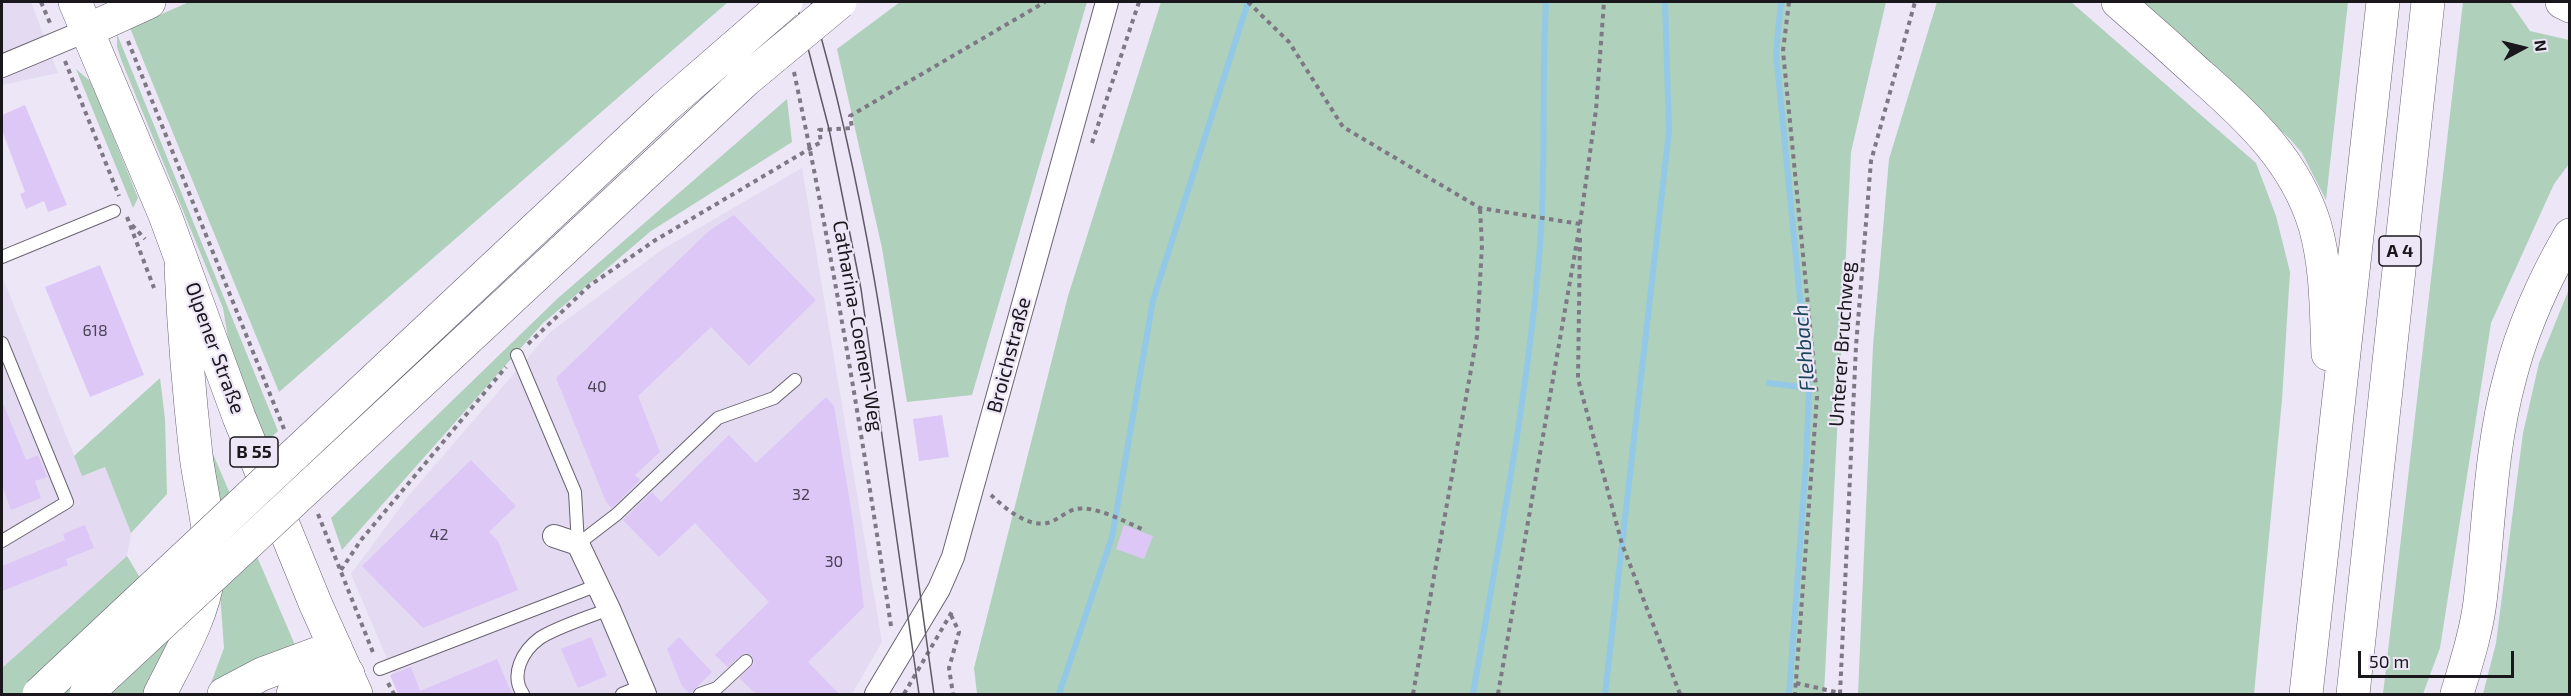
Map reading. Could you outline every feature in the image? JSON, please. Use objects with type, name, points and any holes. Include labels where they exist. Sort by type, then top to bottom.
[{"type":"main road","points":[[81,16],[117,15],[149,2]]},
{"type":"main road","points":[[39,694],[665,107],[786,2]]},
{"type":"main road","points":[[86,694],[746,80],[840,2]]},
{"type":"main road","points":[[2118,2],[2250,120],[2277,152],[2299,187],[2314,225],[2324,266],[2333,451]]},
{"type":"main road","name":"A 4","points":[[2306,694],[2383,2]]},
{"type":"main road","name":"A 4","points":[[2353,694],[2428,2]]},
{"type":"main road","points":[[2562,2],[2570,6]]},
{"type":"main road","name":"Olpener Straße","points":[[81,16],[180,255],[239,417],[315,605],[346,672]]},
{"type":"main road","points":[[2457,694],[2474,636],[2480,602],[2493,474],[2510,378],[2541,287],[2570,235]]},
{"type":"main road","points":[[160,694],[192,628],[205,595],[210,546],[190,407],[180,255]]},
{"type":"main road","points":[[224,694],[262,674],[346,672]]},
{"type":"main road","points":[[293,694],[346,672]]},
{"type":"street","name":"Broichstraße","points":[[876,694],[932,600],[953,557],[1107,2]]},
{"type":"street","points":[[2,66],[58,44],[81,16]]},
{"type":"street","points":[[554,536],[578,544],[609,609],[636,692]]},
{"type":"lane","points":[[2,256],[121,211]]},
{"type":"lane","points":[[2,343],[67,502],[2,541]]},
{"type":"lane","points":[[517,354],[575,492],[578,544]]},
{"type":"lane","points":[[578,544],[617,514],[718,418],[774,398],[795,380]]},
{"type":"lane","points":[[380,669],[598,585]]},
{"type":"lane","points":[[523,694],[516,674],[522,657],[540,639],[609,609]]},
{"type":"lane","points":[[699,694],[717,688],[746,661]]},
{"type":"path","points":[[41,2],[121,211],[154,289]]},
{"type":"path","points":[[341,570],[375,523],[517,354],[598,280],[654,241],[821,142],[819,130],[852,128],[850,116],[1046,2]]},
{"type":"path","points":[[1248,2],[1289,42],[1343,127],[1480,208],[1581,224]]},
{"type":"path","points":[[1498,694],[1581,224],[1596,110],[1604,2]]},
{"type":"path","points":[[1789,2],[1783,51],[1817,397],[1795,694]]},
{"type":"path","name":"Unterer Bruchweg","points":[[1840,694],[1856,346],[1871,161],[1915,2]]},
{"type":"path","points":[[117,15],[285,432]]},
{"type":"path","name":"Catharina-Coenen-Weg","points":[[791,62],[810,148],[854,385],[896,659]]},
{"type":"path","points":[[1413,694],[1477,336],[1482,245],[1480,208]]},
{"type":"path","points":[[1581,224],[1578,379],[1622,544],[1680,694]]},
{"type":"path","points":[[990,494],[1007,510],[1028,521],[1047,523],[1077,508],[1107,514],[1142,529]]},
{"type":"path","points":[[315,506],[380,669]]},
{"type":"path","points":[[932,600],[951,615],[959,632],[949,668],[952,694]]},
{"type":"path","points":[[1796,682],[1840,694]]},
{"type":"shaded area","points":[[2,2],[31,2],[58,73],[2,85]]},
{"type":"shaded area","points":[[802,168],[882,642],[852,694],[402,694],[351,574],[410,494],[550,332],[663,249]]},
{"type":"shaded area","points":[[2,276],[82,475],[105,467],[131,533],[127,556],[2,668]]},
{"type":"green space","points":[[189,2],[728,2],[279,392],[130,28]]},
{"type":"green space","points":[[900,2],[1087,2],[972,395],[907,402],[882,248],[837,49]]},
{"type":"green space","points":[[1161,2],[1886,2],[1851,152],[1824,694],[977,694],[974,668],[1068,296]]},
{"type":"green space","points":[[1937,2],[2071,2],[2256,163],[2276,216],[2290,272],[2282,400],[2254,694],[1858,694],[1873,346],[1889,159]]},
{"type":"green space","points":[[2139,2],[2348,2],[2326,200],[2302,153],[2290,139]]},
{"type":"green space","points":[[2463,2],[2510,2],[2530,31],[2569,40],[2569,164],[2554,184],[2491,323],[2440,648],[2423,694],[2383,694]]},
{"type":"green space","points":[[117,34],[278,431],[262,446],[232,361],[223,308],[122,62],[117,47]]},
{"type":"green space","points":[[76,69],[90,81],[97,96],[138,198],[133,208]]},
{"type":"green space","points":[[787,99],[792,142],[651,231],[542,324],[342,550],[331,518],[557,299]]},
{"type":"green space","points":[[2569,289],[2569,694],[2483,694],[2496,643],[2523,433],[2539,363]]},
{"type":"green space","points":[[160,378],[165,419],[167,494],[131,533],[105,467],[82,476],[74,456]]},
{"type":"green space","points":[[201,426],[295,645],[214,694],[207,694],[224,648],[212,483]]},
{"type":"green space","points":[[127,556],[178,641],[151,694],[2,694],[2,668]]},
{"type":"building","points":[[25,105],[67,205],[48,212],[44,201],[26,209],[20,194],[25,192],[2,130],[2,115]]},
{"type":"building","points":[[734,215],[816,300],[749,366],[711,327],[638,396],[660,452],[635,475],[640,480],[612,508],[606,502],[556,378],[710,230]]},
{"type":"building","points":[[100,265],[144,375],[90,397],[45,287]]},
{"type":"building","points":[[826,397],[834,406],[853,521],[864,607],[808,662],[839,694],[756,694],[739,678],[754,664],[752,655],[744,653],[728,667],[715,655],[769,602],[695,523],[659,557],[623,520],[652,492],[661,502],[729,435],[756,463]]},
{"type":"building","points":[[2,401],[26,460],[38,455],[47,477],[35,481],[41,498],[11,510],[2,485]]},
{"type":"building","points":[[942,415],[949,457],[919,461],[913,419]]},
{"type":"building","points":[[471,460],[516,506],[489,532],[498,541],[518,590],[423,628],[362,566]]},
{"type":"building","points":[[85,525],[94,548],[66,559],[68,565],[2,591],[2,566],[65,540],[63,534]]},
{"type":"building","points":[[1124,525],[1153,536],[1144,559],[1116,549]]},
{"type":"building","points":[[591,637],[607,676],[578,688],[561,649]]},
{"type":"building","points":[[679,637],[712,672],[690,694],[682,686],[667,649]]},
{"type":"building","points":[[497,659],[512,694],[398,694],[390,675],[411,667],[420,691]]},
{"type":"waterway","points":[[1059,694],[1112,537],[1153,300],[1248,2]]},
{"type":"waterway","points":[[1473,694],[1510,482],[1526,376],[1538,269],[1541,236],[1546,2]]},
{"type":"waterway","points":[[1605,694],[1669,131],[1665,2]]},
{"type":"waterway","name":"Flehbach","points":[[1781,2],[1776,53],[1809,392],[1789,694]]},
{"type":"waterway","points":[[1769,383],[1809,388]]},
{"type":"tram line","points":[[796,2],[829,129],[861,289],[919,694]]},
{"type":"tram line","points":[[811,2],[834,87],[871,259],[934,694]]}]
